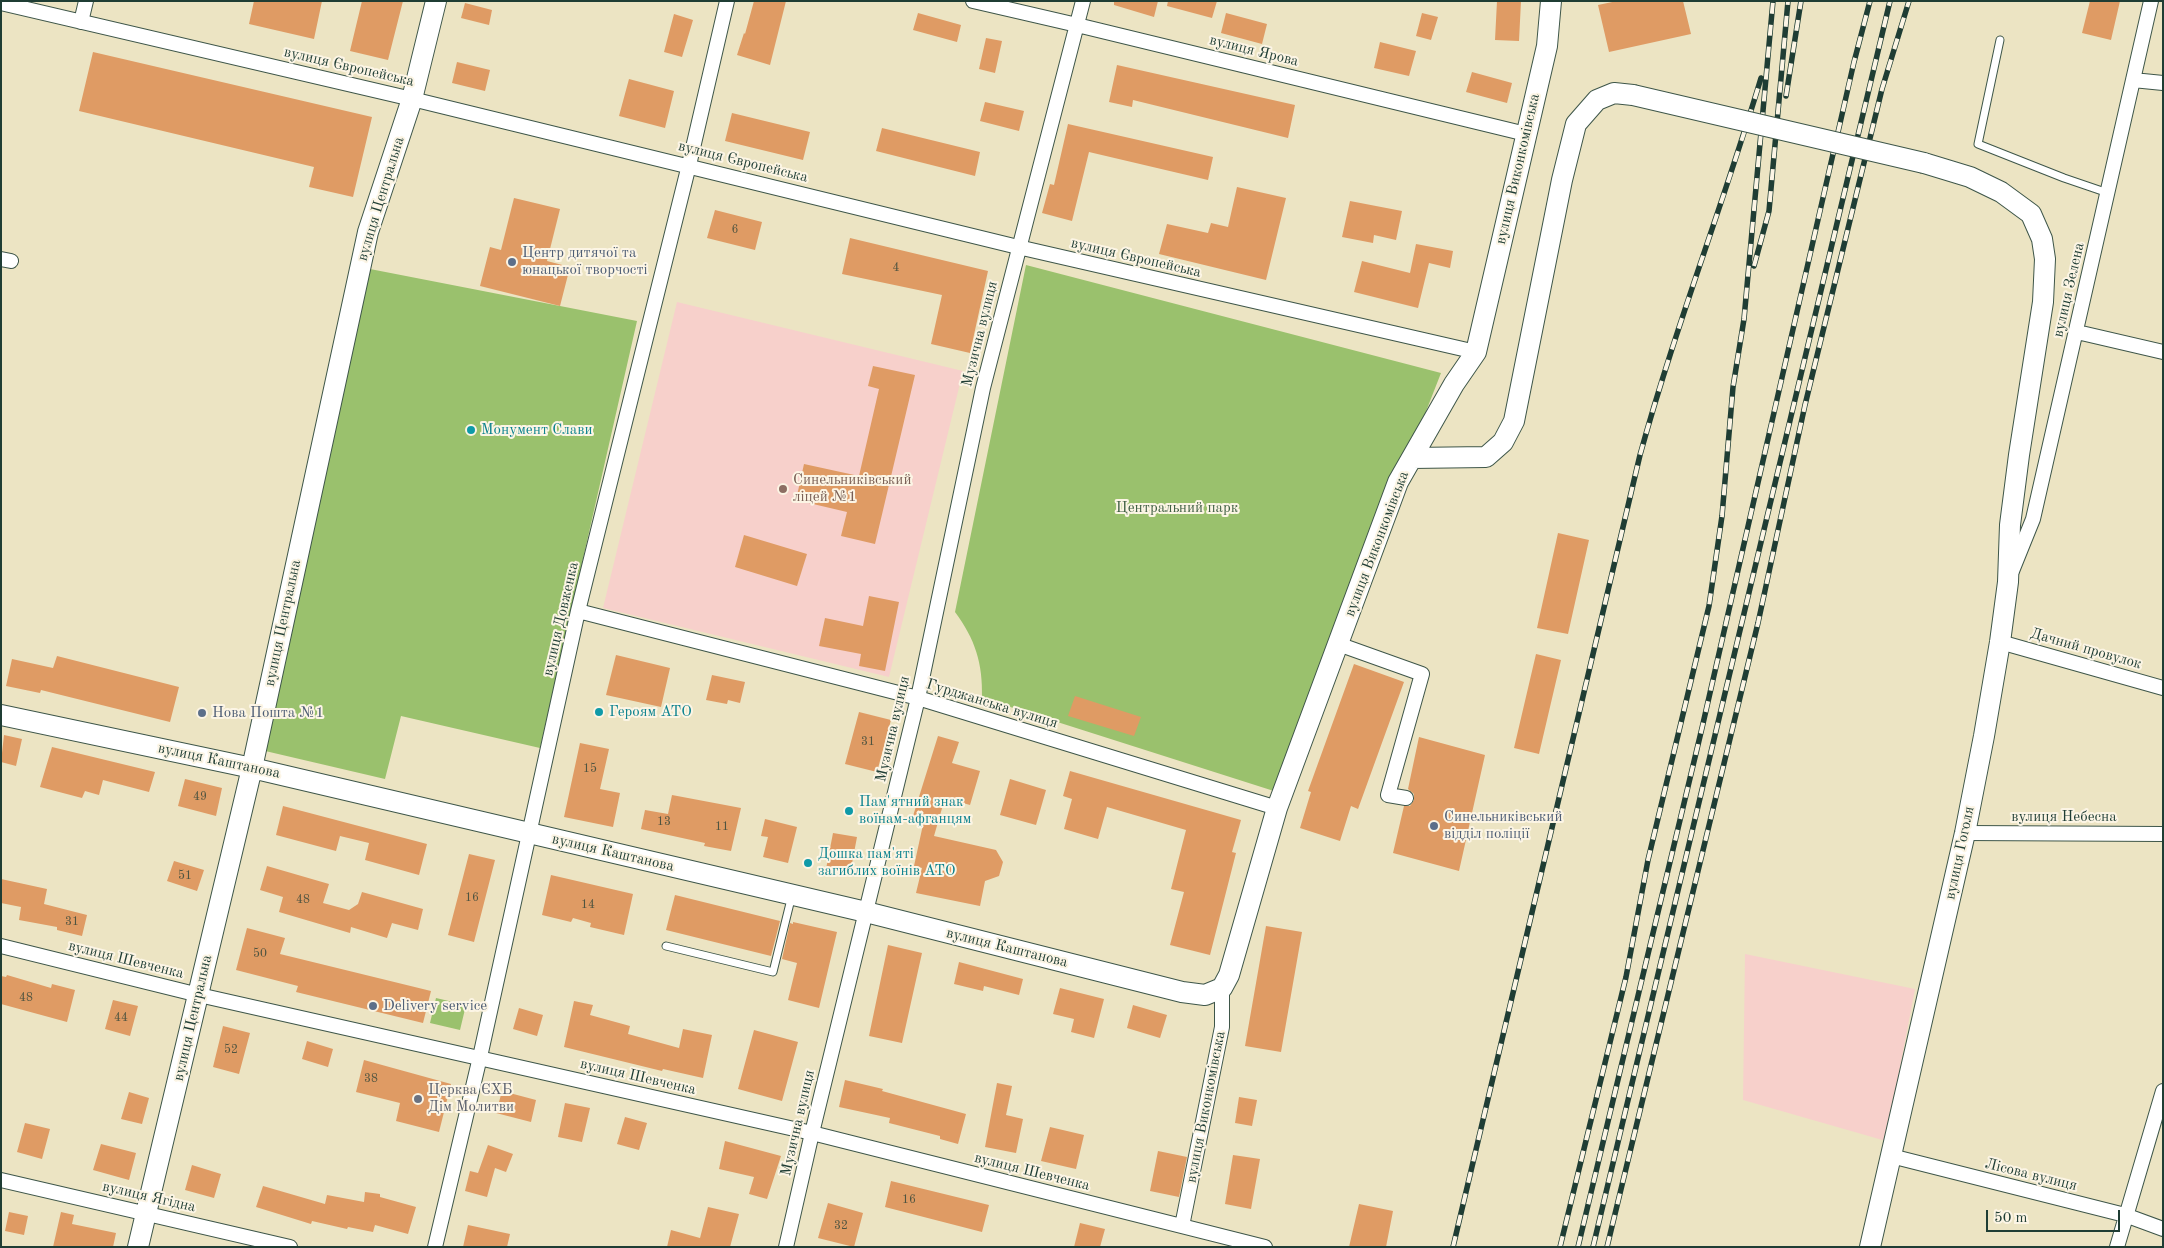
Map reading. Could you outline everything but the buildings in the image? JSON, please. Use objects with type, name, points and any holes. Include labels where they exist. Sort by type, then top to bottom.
[{"type":"street","points":[[81,22],[86,1]]},
{"type":"street","name":"вулиця Центральна","points":[[138,1247],[252,768],[368,232],[412,99],[436,1]]},
{"type":"street","name":"вулиця Довженка","points":[[435,1247],[480,1057],[578,611],[689,166],[727,1]]},
{"type":"street","name":"вулиця Ярова","points":[[973,1],[1526,134]]},
{"type":"street","name":"Музична вулиця","points":[[786,1247],[918,698],[983,388],[1083,1]]},
{"type":"street","name":"вулиця Виконкомівська","points":[[1182,1226],[1222,1026],[1225,982],[1277,808],[1398,482],[1454,384],[1476,352],[1547,46],[1551,1]]},
{"type":"street","name":"вулиця Зелена","points":[[2008,582],[2033,519],[2152,1]]},
{"type":"street","name":"вулиця Європейська","points":[[1,3],[412,99],[1018,247],[1476,352]]},
{"type":"street","points":[[2134,80],[2163,83]]},
{"type":"street","name":"вулиця Гоголя","points":[[1412,458],[1486,457],[1503,442],[1514,421],[1562,180],[1576,124],[1597,100],[1614,92],[1924,163],[1970,177],[2001,192],[2031,214],[2042,239],[2045,260],[2043,302],[2010,525],[2008,582],[2000,642],[1965,832],[1870,1247]]},
{"type":"street","points":[[2076,332],[2163,352]]},
{"type":"street","name":"Гурджанська вулиця","points":[[578,611],[918,698],[1277,808]]},
{"type":"street","name":"Дачний провулок","points":[[2000,642],[2163,688]]},
{"type":"street","points":[[1338,644],[1422,674],[1388,795],[1406,798]]},
{"type":"street","name":"вулиця Каштанова","points":[[1,715],[252,768],[530,833],[866,912],[1182,992],[1205,995],[1225,982]]},
{"type":"street","name":"вулиця Небесна","points":[[1965,832],[2163,834]]},
{"type":"street","name":"вулиця Шевченка","points":[[1,946],[199,995],[812,1133],[1265,1247]]},
{"type":"street","points":[[2116,1247],[2163,1091]]},
{"type":"street","name":"Лісова вулиця","points":[[1891,1156],[2125,1216],[2163,1229]]},
{"type":"street","name":"вулиця Ягідна","points":[[1,1180],[290,1247]]},
{"type":"lane","points":[[2000,40],[1978,144],[2108,193]]},
{"type":"lane","points":[[666,946],[773,972],[792,895]]},
{"type":"shaded area","name":"Синельниківський ліцей №1","points":[[677,302],[963,371],[889,677],[603,608]]},
{"type":"shaded area","points":[[1745,954],[1915,989],[1886,1141],[1743,1100]]},
{"type":"green space","name":"Центральний парк","points":[[1026,265],[1441,373],[1277,792],[982,698],[981,674],[973,642],[955,612]]},
{"type":"green space","points":[[370,269],[637,321],[540,748],[401,716],[385,779],[261,750]]},
{"type":"green space","points":[[436,998],[466,1005],[460,1030],[430,1023]]},
{"type":"railway","points":[[1560,1247],[1626,977],[1648,860],[1709,606],[1722,516],[1733,387],[1744,319],[1773,1]]},
{"type":"railway","points":[[1754,266],[1769,211],[1788,1]]},
{"type":"railway","points":[[1786,96],[1801,1]]},
{"type":"railway","points":[[1578,1247],[1702,728],[1854,62],[1870,1]]},
{"type":"railway","points":[[1593,1247],[1890,1]]},
{"type":"railway","points":[[1607,1247],[1758,623],[1805,405],[1882,89],[1909,1]]},
{"type":"railway","points":[[1453,1247],[1640,455],[1668,360],[1761,78]]},
{"type":"place","name":"Центр дитячої та юнацької творчості","points":[[512,262]]},
{"type":"place","name":"Монумент Слави","points":[[471,430]]},
{"type":"place","name":"Синельниківський ліцей №1","points":[[783,489]]},
{"type":"place","name":"Героям АТО","points":[[599,712]]},
{"type":"place","name":"Нова Пошта №1","points":[[202,713]]},
{"type":"place","name":"Пам'ятний знак воїнам-афганцям","points":[[849,811]]},
{"type":"place","name":"Синельниківський відділ поліції","points":[[1434,826]]},
{"type":"place","name":"Дошка пам'яті загиблих воїнів АТО","points":[[808,863]]},
{"type":"place","name":"Delivery service","points":[[373,1006]]},
{"type":"place","name":"Церква ЄХБ Дім Молитви","points":[[418,1099]]}]
